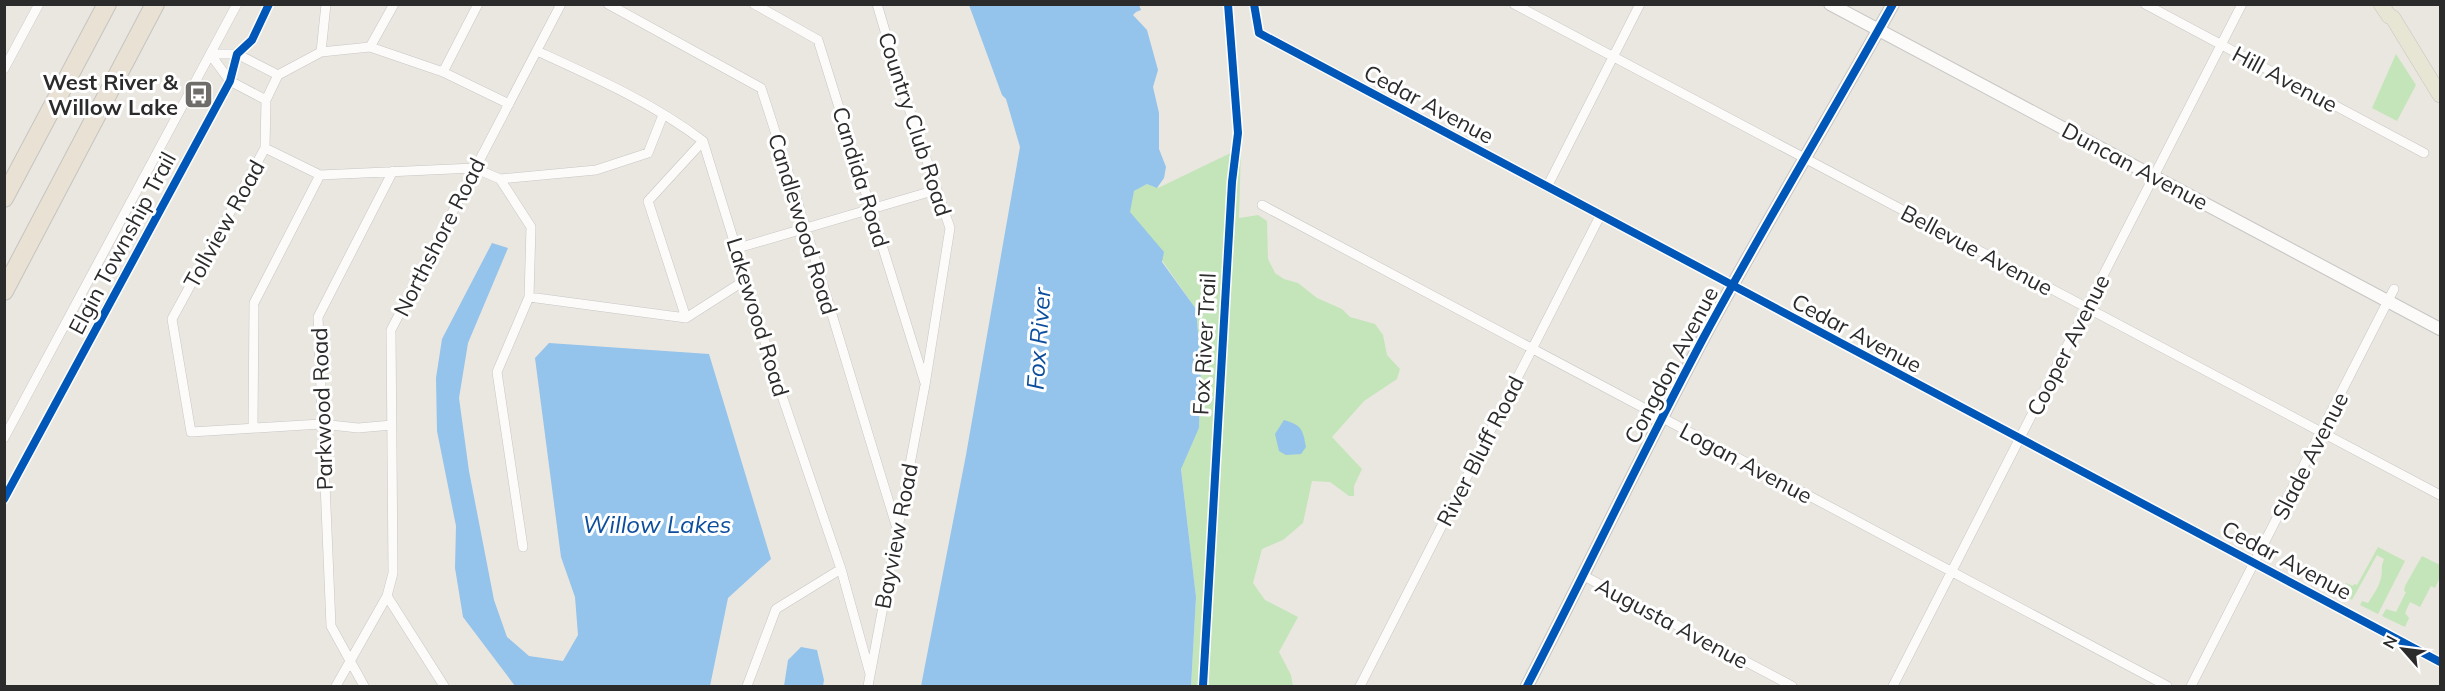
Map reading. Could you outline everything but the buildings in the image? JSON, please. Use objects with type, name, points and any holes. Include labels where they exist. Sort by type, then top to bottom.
[{"type":"highway","points":[[4,198],[107,4]]},
{"type":"highway","points":[[4,291],[155,4]]},
{"type":"main road","points":[[2382,4],[2389,16],[2396,11],[2440,95]]},
{"type":"street","points":[[4,69],[39,4]]},
{"type":"street","points":[[4,438],[237,4]]},
{"type":"street","points":[[321,52],[326,4]]},
{"type":"street","points":[[370,47],[394,4]]},
{"type":"street","points":[[443,72],[478,4]]},
{"type":"street","name":"Northshore Road","points":[[336,687],[348,661],[387,596],[393,573],[391,330],[561,4]]},
{"type":"street","name":"Candlewood Road","points":[[608,4],[761,88],[807,229],[838,341],[897,528]]},
{"type":"street","name":"Candida Road","points":[[754,4],[818,40],[925,386]]},
{"type":"street","name":"Country Club Road","points":[[877,4],[950,228],[925,386]]},
{"type":"street","name":"Cedar Avenue","points":[[1254,4],[1259,33],[2019,440],[2440,662]]},
{"type":"street","name":"Bellevue Avenue","points":[[1514,4],[2440,495]]},
{"type":"street","points":[[1547,187],[1640,4]]},
{"type":"street","name":"Duncan Avenue","points":[[1830,4],[2440,328]]},
{"type":"street","name":"Congdon Avenue","points":[[1527,687],[1662,417],[1804,159],[1893,4]]},
{"type":"street","name":"Hill Avenue","points":[[2145,4],[2424,153]]},
{"type":"street","name":"Cooper Avenue","points":[[1893,687],[2242,4]]},
{"type":"street","points":[[210,54],[237,54],[278,75],[321,52],[370,47],[443,72],[509,104]]},
{"type":"street","points":[[537,51],[603,82],[681,124],[703,141],[648,201],[686,318]]},
{"type":"street","points":[[210,54],[230,81],[266,100]]},
{"type":"street","name":"Tollview Road","points":[[254,428],[191,432],[172,319],[265,148],[266,100],[278,75]]},
{"type":"street","points":[[265,148],[320,175],[474,168],[500,179],[596,170],[648,153],[663,115]]},
{"type":"street","name":"Lakewood Road","points":[[703,141],[738,248],[779,387],[841,569],[870,674]]},
{"type":"street","name":"Parkwood Road","points":[[364,687],[331,626],[318,317],[393,171]]},
{"type":"street","points":[[320,175],[254,303],[254,428],[321,424],[358,428],[392,424]]},
{"type":"street","points":[[500,179],[531,227],[529,297],[497,372],[523,547]]},
{"type":"street","points":[[738,248],[936,190]]},
{"type":"street","name":"Logan Avenue","points":[[1262,205],[2167,687]]},
{"type":"street","name":"River Bluff Road","points":[[1360,687],[1600,216]]},
{"type":"street","points":[[529,297],[686,318],[747,279]]},
{"type":"street","name":"Slade Avenue","points":[[2191,687],[2394,289]]},
{"type":"street","name":"Bayview Road","points":[[868,687],[925,386]]},
{"type":"street","points":[[747,686],[776,609],[841,569]]},
{"type":"street","name":"Augusta Avenue","points":[[1584,576],[1792,687]]},
{"type":"street","points":[[387,596],[444,687]]},
{"type":"green space","points":[[2396,54],[2416,85],[2397,121],[2372,108]]},
{"type":"green space","points":[[1241,148],[1239,218],[1258,215],[1267,221],[1268,259],[1275,273],[1284,279],[1298,283],[1317,298],[1342,309],[1350,317],[1375,324],[1383,335],[1387,355],[1400,369],[1397,379],[1364,401],[1332,437],[1362,469],[1354,486],[1354,496],[1349,496],[1330,482],[1312,481],[1303,523],[1283,540],[1262,549],[1253,583],[1265,600],[1298,617],[1279,652],[1291,675],[1293,686],[1191,686],[1196,597],[1181,468],[1199,428],[1201,368],[1196,309],[1129,213],[1134,191],[1147,184],[1158,188]]},
{"type":"green space","points":[[2378,547],[2405,561],[2378,614],[2360,605],[2362,601],[2368,603],[2377,588],[2384,559],[2377,555],[2352,600],[2348,597],[2353,591],[2342,587],[2346,583],[2357,585]]},
{"type":"green space","points":[[2422,556],[2440,565],[2440,577],[2435,588],[2431,586],[2420,607],[2410,602],[2405,613],[2409,618],[2405,627],[2382,616],[2386,609],[2396,612],[2406,592],[2404,591],[2405,586]]},
{"type":"water","name":"Fox River","points":[[969,5],[1139,5],[1141,10],[1133,15],[1147,30],[1158,70],[1153,87],[1159,113],[1159,149],[1166,167],[1164,178],[1157,188],[1147,184],[1134,191],[1130,212],[1164,252],[1162,262],[1196,309],[1201,368],[1199,428],[1181,469],[1196,597],[1191,686],[921,686],[966,455],[1020,147],[1006,99],[1002,95]]},
{"type":"water","name":"Willow Lakes","points":[[492,243],[508,248],[468,343],[459,398],[469,471],[494,600],[507,637],[529,656],[563,661],[578,635],[575,597],[561,557],[535,358],[549,343],[709,354],[771,559],[728,598],[710,686],[515,686],[463,617],[455,568],[456,526],[437,431],[436,378],[442,339]]},
{"type":"water","points":[[1284,420],[1298,426],[1302,432],[1306,447],[1301,454],[1286,455],[1279,451],[1275,434]]},
{"type":"water","points":[[801,647],[817,650],[824,680],[823,686],[784,686],[788,660]]},
{"type":"cycle path","name":"Elgin Township Trail","points":[[4,499],[230,81],[237,54],[252,40],[269,4]]},
{"type":"cycle path","name":"Fox River Trail","points":[[1203,686],[1232,182],[1238,133],[1228,4]]},
{"type":"cycle path","points":[[1254,4],[1259,33],[2440,662]]},
{"type":"cycle path","points":[[1527,686],[1705,335],[1893,4]]},
{"type":"place","name":"West River & Willow Lake","points":[[199,95]]}]
